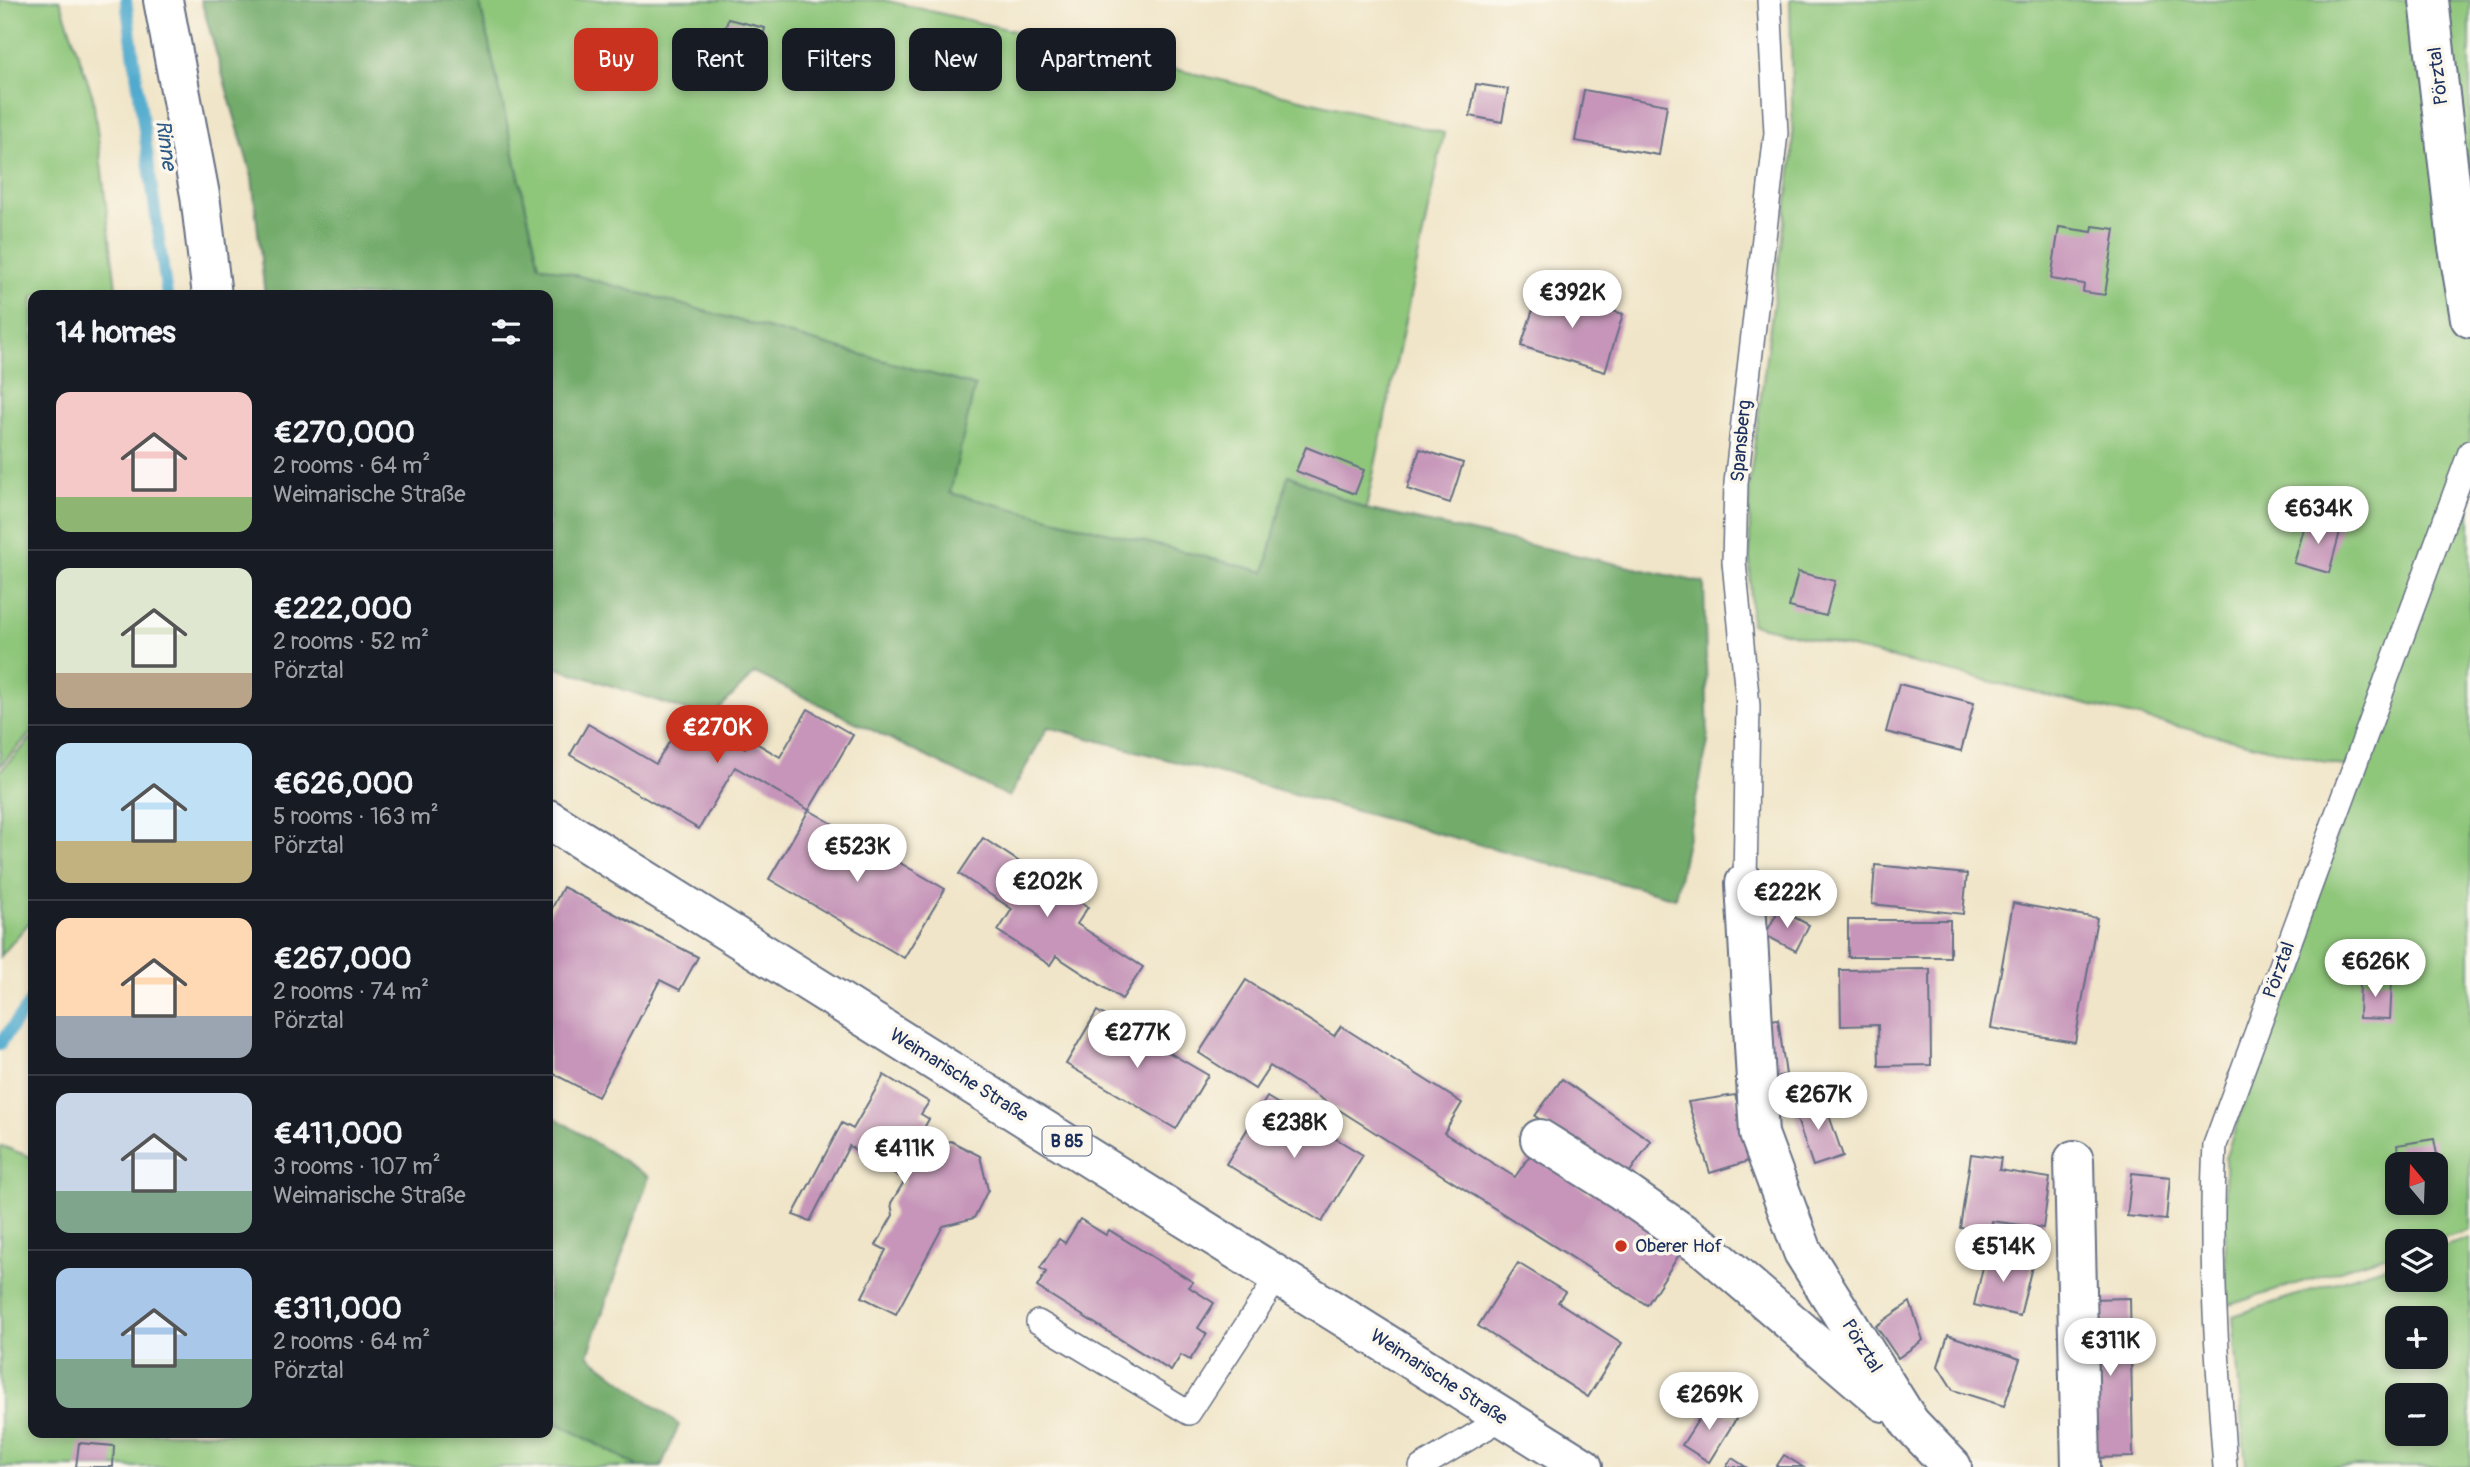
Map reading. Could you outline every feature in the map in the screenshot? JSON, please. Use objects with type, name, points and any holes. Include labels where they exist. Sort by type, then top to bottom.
[{"type":"street","points":[[163,0],[200,195],[211,290]]},
{"type":"street","name":"Pörztal","points":[[2429,0],[2456,241],[2470,318]]},
{"type":"street","name":"Weimarische Straße","points":[[553,822],[1583,1467]]},
{"type":"street","name":"Pörztal","points":[[1745,883],[1759,1134],[1803,1252],[1910,1423],[1952,1467]]},
{"type":"street","points":[[1541,1139],[1707,1250],[1910,1423]]},
{"type":"street","points":[[2074,1160],[2081,1467]]},
{"type":"lane","name":"Spansberg","points":[[1745,883],[1748,706],[1734,562],[1736,483],[1776,133],[1769,0]]},
{"type":"lane","name":"Pörztal","points":[[2225,1467],[2212,1308],[2210,1230],[2215,1145],[2470,452]]},
{"type":"lane","points":[[1038,1322],[1189,1413],[1279,1275]]},
{"type":"lane","points":[[1421,1467],[1503,1418]]},
{"type":"green space","points":[[0,0],[60,0],[93,97],[116,290],[28,290],[28,736],[0,766]]},
{"type":"green space","points":[[201,0],[479,0],[539,265],[975,386],[950,493],[1265,572],[1288,475],[1366,509],[1704,583],[1708,742],[1675,898],[1048,727],[1009,797],[755,673],[710,718],[553,667],[553,290],[264,290],[252,177]]},
{"type":"green space","points":[[479,0],[884,0],[1002,28],[909,28],[909,91],[1002,91],[1002,28],[1016,31],[1016,91],[1176,91],[1176,69],[1444,133],[1366,509],[1289,475],[1265,572],[949,493],[974,386],[539,265]]},
{"type":"green space","points":[[1790,0],[2470,0],[2470,1230],[2448,1237],[2448,1229],[2385,1229],[2385,1256],[2226,1306],[2225,1158],[2359,770],[1751,624],[1749,486],[1793,155]]},
{"type":"green space","points":[[28,742],[28,924],[0,957],[0,771]]},
{"type":"green space","points":[[553,1116],[649,1177],[588,1355],[679,1425],[661,1467],[639,1467],[553,1421]]},
{"type":"green space","points":[[2,1146],[28,1156],[28,1438],[553,1438],[553,1421],[639,1467],[0,1467]]},
{"type":"green space","points":[[2470,1238],[2470,1467],[2246,1467],[2233,1316],[2385,1266],[2385,1292],[2448,1292],[2448,1245]]},
{"type":"building","points":[[728,19],[765,28],[726,28]]},
{"type":"building","points":[[1476,84],[1508,89],[1502,122],[1470,116]]},
{"type":"building","points":[[1584,90],[1667,105],[1659,155],[1575,141]]},
{"type":"building","points":[[2093,226],[2115,229],[2105,295],[2083,292],[2084,284],[2051,279],[2059,227],[2092,232]]},
{"type":"building","points":[[1540,288],[1623,314],[1605,372],[1521,346]]},
{"type":"building","points":[[1306,447],[1364,470],[1355,494],[1296,471]]},
{"type":"building","points":[[1420,449],[1463,463],[1450,503],[1407,489]]},
{"type":"building","points":[[2307,519],[2341,528],[2329,573],[2294,563]]},
{"type":"building","points":[[1798,572],[1835,581],[1826,616],[1789,607]]},
{"type":"building","points":[[1899,684],[1974,703],[1961,751],[1886,732]]},
{"type":"building","points":[[808,709],[853,735],[809,810],[735,767],[699,829],[570,755],[588,724],[656,764],[686,714],[745,748],[751,740],[780,757]]},
{"type":"building","points":[[809,810],[945,889],[904,958],[769,879]]},
{"type":"building","points":[[983,838],[1088,907],[1077,924],[1143,967],[1122,999],[1056,956],[1050,965],[998,931],[1012,909],[959,874]]},
{"type":"building","points":[[1875,865],[1967,874],[1963,914],[1872,904]]},
{"type":"building","points":[[563,887],[698,957],[680,990],[660,980],[598,1097],[553,1074],[553,906]]},
{"type":"building","points":[[2013,903],[2097,918],[2075,1042],[1991,1028]]},
{"type":"building","points":[[1779,909],[1809,925],[1796,951],[1765,935]]},
{"type":"building","points":[[1848,920],[1950,920],[1950,957],[1848,957]]},
{"type":"building","points":[[1930,969],[1931,1065],[1879,1066],[1878,1025],[1841,1026],[1840,970]]},
{"type":"building","points":[[1246,980],[1334,1036],[1341,1026],[1462,1103],[1444,1133],[1515,1177],[1530,1155],[1591,1194],[1595,1187],[1686,1244],[1647,1305],[1270,1066],[1255,1089],[1199,1053]]},
{"type":"building","points":[[2360,980],[2392,981],[2390,1019],[2359,1018]]},
{"type":"building","points":[[1097,1011],[1208,1075],[1176,1129],[1066,1064]]},
{"type":"building","points":[[1778,1019],[1786,1075],[1767,1078],[1759,1022]]},
{"type":"building","points":[[884,1075],[929,1102],[921,1114],[929,1119],[912,1149],[920,1153],[923,1149],[951,1141],[980,1156],[988,1190],[974,1218],[943,1226],[896,1314],[862,1297],[886,1250],[876,1245],[893,1215],[891,1203],[905,1180],[849,1146],[810,1221],[793,1215],[842,1123],[853,1129]]},
{"type":"building","points":[[1562,1079],[1651,1141],[1625,1179],[1535,1116]]},
{"type":"building","points":[[1735,1095],[1755,1159],[1710,1173],[1688,1102]]},
{"type":"building","points":[[1267,1097],[1363,1155],[1322,1222],[1226,1164]]},
{"type":"building","points":[[1823,1098],[1843,1156],[1813,1166],[1793,1108]]},
{"type":"building","points":[[2434,1139],[2436,1152],[2398,1152],[2397,1145]]},
{"type":"building","points":[[1971,1154],[2001,1158],[1999,1170],[2050,1178],[2043,1228],[1992,1221],[1990,1232],[1960,1228]]},
{"type":"building","points":[[2132,1173],[2170,1177],[2166,1220],[2127,1216]]},
{"type":"building","points":[[1080,1219],[1106,1235],[1109,1230],[1193,1282],[1189,1287],[1214,1303],[1198,1328],[1207,1334],[1190,1360],[1181,1355],[1171,1371],[1037,1287],[1046,1272],[1040,1268],[1059,1239],[1065,1243]]},
{"type":"building","points":[[1987,1251],[2033,1262],[2020,1316],[1974,1305]]},
{"type":"building","points":[[1518,1263],[1565,1292],[1558,1302],[1622,1343],[1588,1397],[1478,1326]]},
{"type":"building","points":[[2130,1298],[2133,1457],[2091,1458],[2088,1299]]},
{"type":"building","points":[[1910,1302],[1923,1340],[1898,1358],[1876,1326]]},
{"type":"building","points":[[1948,1335],[2020,1359],[2004,1406],[1953,1390],[1938,1366]]},
{"type":"building","points":[[1709,1403],[1736,1419],[1709,1462],[1682,1445]]},
{"type":"building","points":[[79,1443],[114,1446],[113,1467],[76,1467]]},
{"type":"building","points":[[1784,1455],[1803,1467],[1776,1467]]},
{"type":"building","points":[[1732,1458],[1746,1467],[1726,1467]]},
{"type":"waterway","name":"Rinne","points":[[126,0],[166,290]]},
{"type":"waterway","name":"Rinne","points":[[0,1044],[28,1005]]},
{"type":"place","name":"Oberer Hof","points":[[1621,1246]]}]
